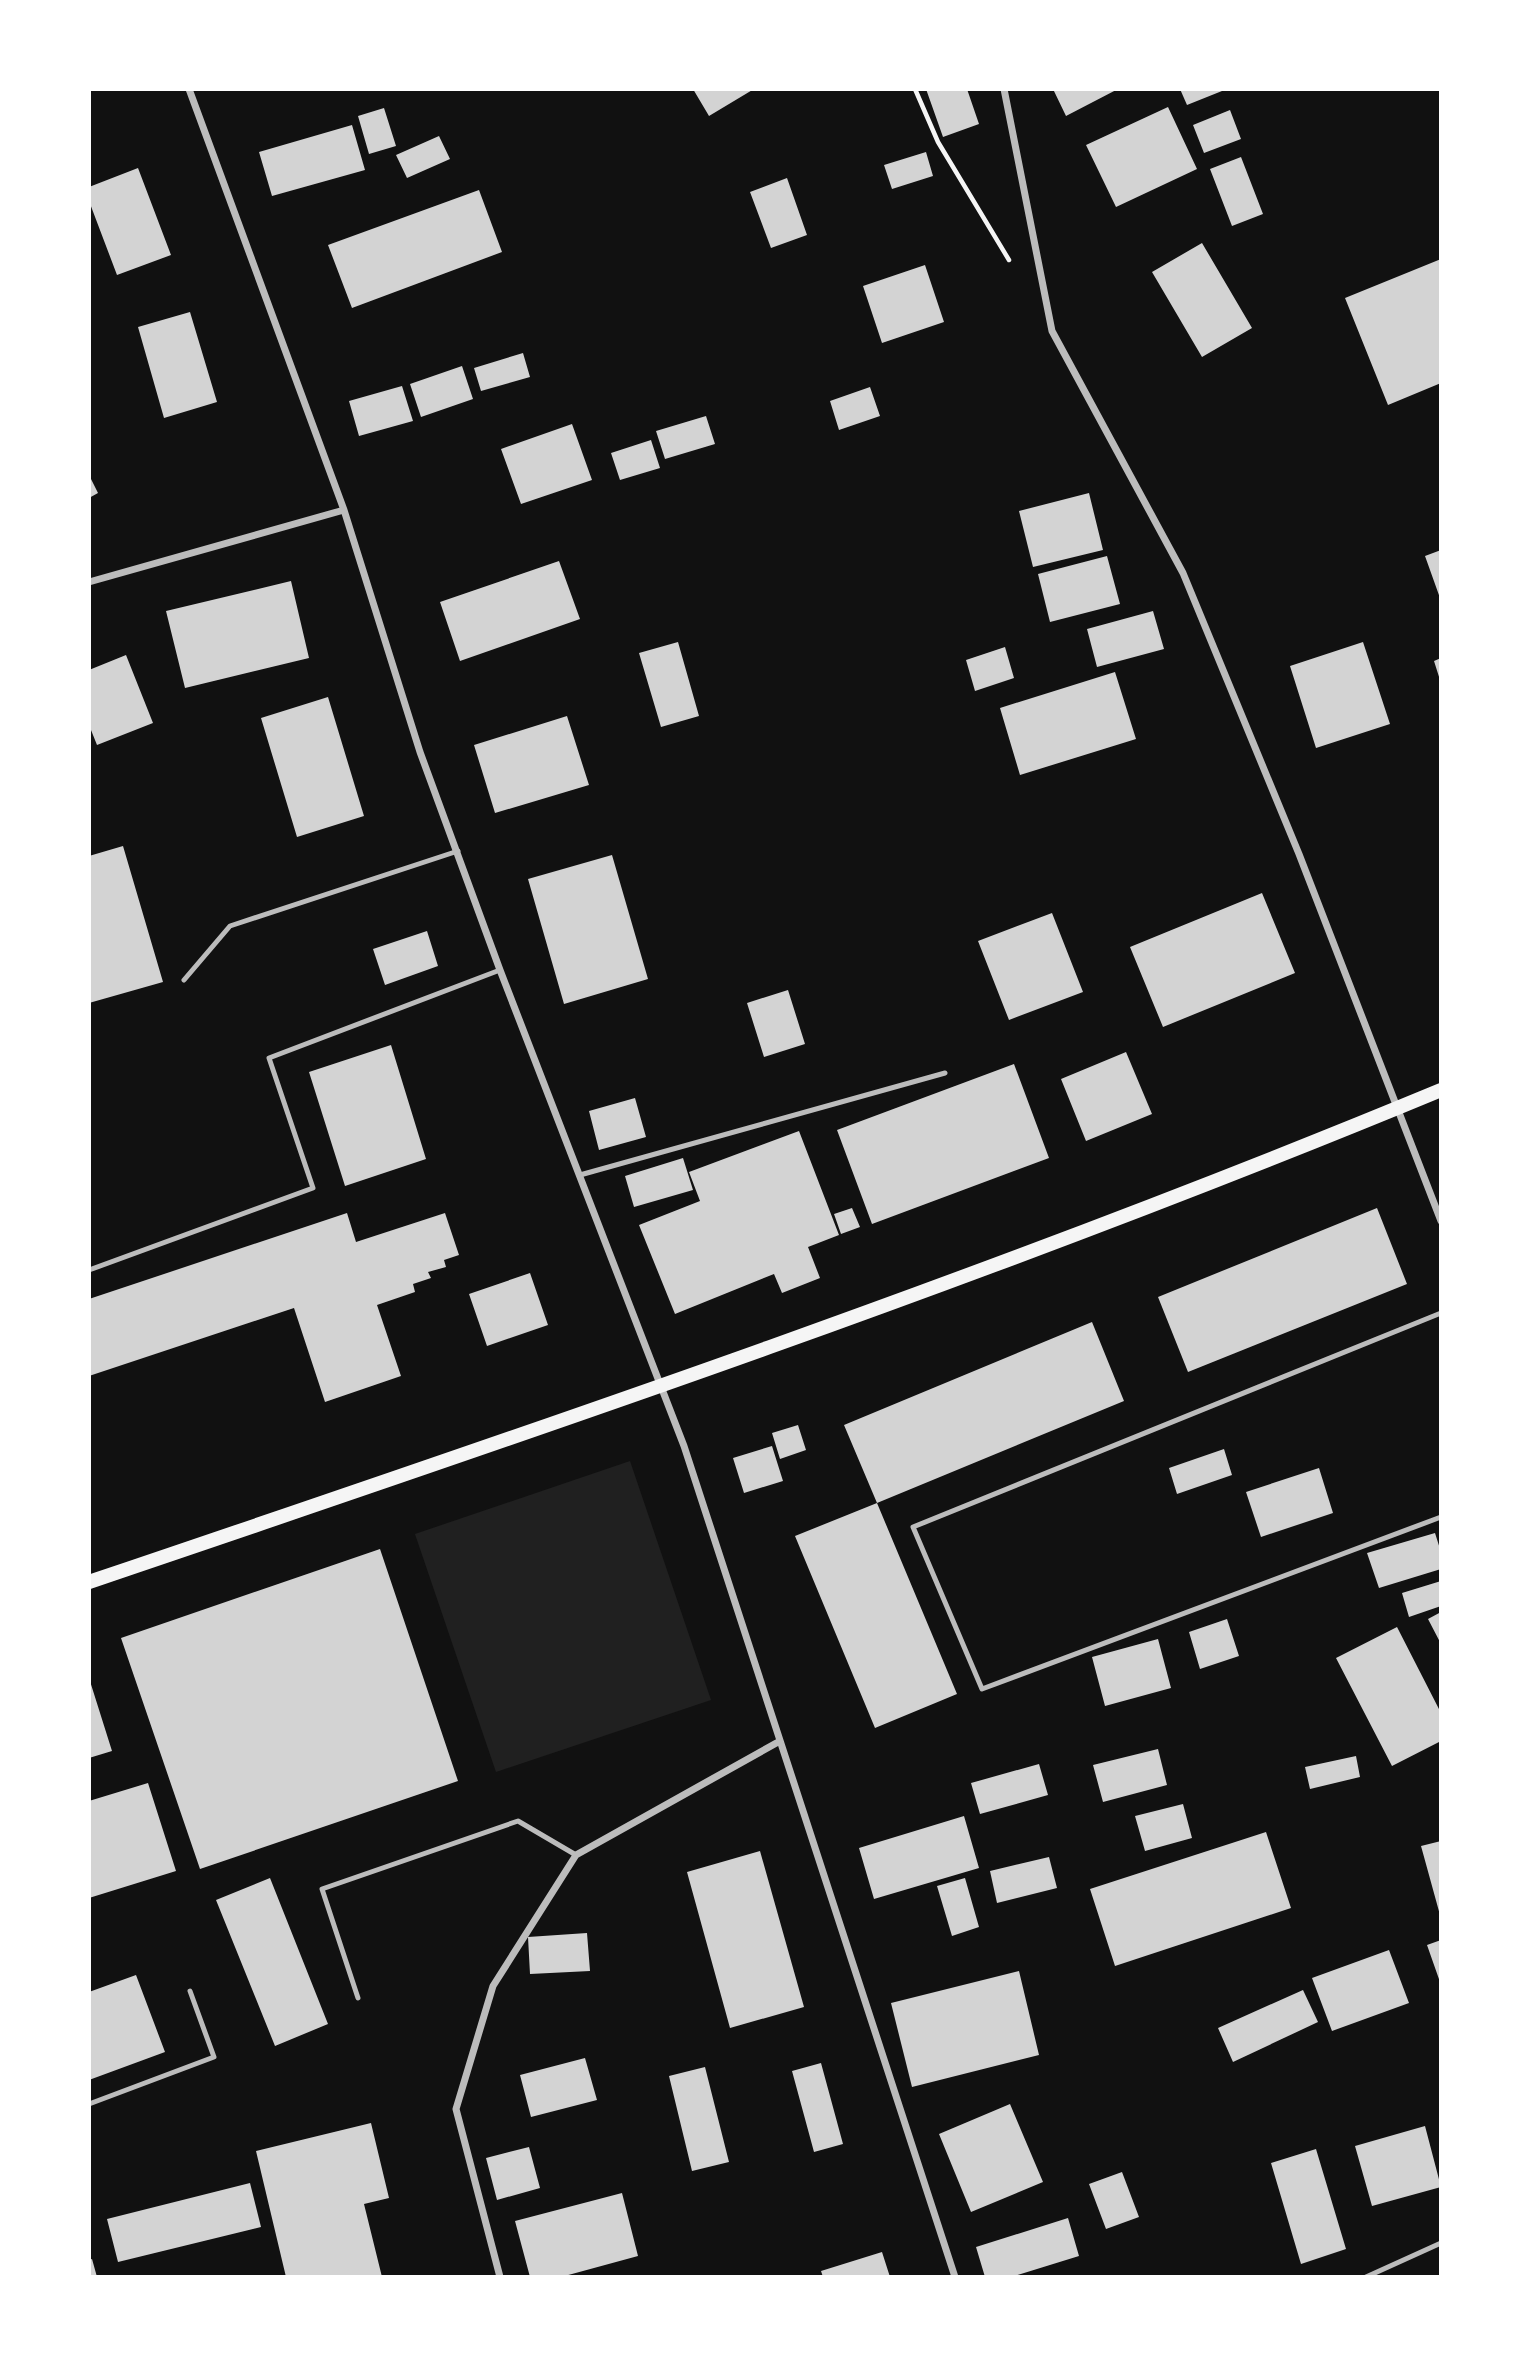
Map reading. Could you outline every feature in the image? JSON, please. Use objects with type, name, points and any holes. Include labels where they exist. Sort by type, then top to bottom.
[{"type":"main road","points":[[89,1583],[662,1388],[922,1294],[1441,1090]]},
{"type":"street","points":[[189,89],[344,510],[420,752],[500,970],[662,1388],[955,2277]]},
{"type":"street","points":[[1004,89],[1052,331],[1183,573],[1399,1107],[1441,1220]]},
{"type":"street","points":[[89,582],[344,510]]},
{"type":"street","points":[[500,2277],[456,2109],[493,1986],[576,1855],[780,1741]]},
{"type":"lane","points":[[184,980],[230,926],[458,851]]},
{"type":"lane","points":[[89,1270],[313,1188],[269,1058],[500,970]]},
{"type":"lane","points":[[580,1175],[945,1073]]},
{"type":"lane","points":[[1441,1313],[913,1527],[982,1689],[1441,1517]]},
{"type":"lane","points":[[358,1998],[322,1889],[518,1821],[576,1855]]},
{"type":"lane","points":[[89,2104],[214,2057],[190,1991]]},
{"type":"lane","points":[[1366,2277],[1441,2243]]},
{"type":"path","points":[[915,89],[938,142],[1017,272]]},
{"type":"shaded area","points":[[630,1461],[711,1700],[496,1772],[415,1534]]},
{"type":"building","points":[[693,89],[754,89],[709,116]]},
{"type":"building","points":[[926,89],[967,89],[979,124],[943,137]]},
{"type":"building","points":[[1053,89],[1118,89],[1066,116]]},
{"type":"building","points":[[1180,89],[1227,89],[1187,105]]},
{"type":"building","points":[[1168,107],[1197,169],[1116,207],[1086,145]]},
{"type":"building","points":[[384,108],[396,146],[369,154],[358,116]]},
{"type":"building","points":[[1230,110],[1241,139],[1204,153],[1193,125]]},
{"type":"building","points":[[352,125],[365,170],[272,196],[259,152]]},
{"type":"building","points":[[439,136],[450,159],[407,178],[396,155]]},
{"type":"building","points":[[926,152],[933,176],[892,189],[884,165]]},
{"type":"building","points":[[1241,157],[1263,214],[1232,226],[1210,169]]},
{"type":"building","points":[[138,168],[171,255],[117,275],[89,201],[89,187]]},
{"type":"building","points":[[787,178],[807,235],[771,248],[750,192]]},
{"type":"building","points":[[479,190],[502,252],[352,308],[328,245]]},
{"type":"building","points":[[1202,243],[1252,328],[1202,357],[1152,272]]},
{"type":"building","points":[[1441,259],[1441,383],[1388,405],[1345,298]]},
{"type":"building","points":[[925,265],[944,322],[882,343],[863,286]]},
{"type":"building","points":[[190,312],[217,402],[164,418],[138,327]]},
{"type":"building","points":[[523,353],[530,377],[481,391],[474,368]]},
{"type":"building","points":[[462,366],[473,399],[421,417],[410,384]]},
{"type":"building","points":[[402,386],[413,421],[359,436],[349,401]]},
{"type":"building","points":[[870,387],[880,416],[839,430],[830,401]]},
{"type":"building","points":[[706,416],[715,444],[665,459],[656,431]]},
{"type":"building","points":[[572,424],[592,480],[521,504],[501,449]]},
{"type":"building","points":[[651,440],[660,468],[620,480],[611,453]]},
{"type":"building","points":[[89,475],[98,493],[89,498]]},
{"type":"building","points":[[1089,493],[1103,550],[1033,567],[1019,511]]},
{"type":"building","points":[[1441,550],[1441,598],[1440,598],[1425,556]]},
{"type":"building","points":[[1107,556],[1120,604],[1050,622],[1038,574]]},
{"type":"building","points":[[559,561],[580,619],[460,661],[440,602]]},
{"type":"building","points":[[291,581],[309,658],[185,688],[166,611]]},
{"type":"building","points":[[1153,611],[1164,649],[1097,667],[1087,629]]},
{"type":"building","points":[[678,642],[699,716],[661,727],[639,653]]},
{"type":"building","points":[[1363,642],[1390,724],[1316,748],[1290,666]]},
{"type":"building","points":[[1005,647],[1014,678],[975,691],[966,660]]},
{"type":"building","points":[[126,655],[153,723],[97,745],[89,725],[89,670]]},
{"type":"building","points":[[1441,658],[1441,680],[1440,680],[1434,661]]},
{"type":"building","points":[[1115,672],[1136,739],[1020,775],[1000,708]]},
{"type":"building","points":[[328,697],[364,816],[297,837],[261,718]]},
{"type":"building","points":[[567,716],[589,785],[495,813],[474,745]]},
{"type":"building","points":[[123,846],[163,982],[89,1003],[89,856]]},
{"type":"building","points":[[612,855],[648,979],[564,1004],[528,879]]},
{"type":"building","points":[[1262,893],[1295,973],[1163,1027],[1130,947]]},
{"type":"building","points":[[1052,913],[1083,992],[1009,1020],[978,941]]},
{"type":"building","points":[[427,931],[438,966],[385,985],[373,949]]},
{"type":"building","points":[[788,990],[805,1044],[764,1057],[747,1003]]},
{"type":"building","points":[[391,1045],[426,1159],[345,1186],[309,1072]]},
{"type":"building","points":[[1126,1052],[1152,1114],[1086,1141],[1061,1079]]},
{"type":"building","points":[[1014,1064],[1049,1158],[872,1224],[837,1130]]},
{"type":"building","points":[[635,1098],[646,1137],[599,1150],[589,1111]]},
{"type":"building","points":[[799,1131],[839,1235],[808,1247],[820,1278],[782,1293],[774,1274],[675,1314],[639,1225],[700,1201],[689,1172]]},
{"type":"building","points":[[683,1158],[693,1190],[634,1207],[625,1176]]},
{"type":"building","points":[[852,1208],[860,1227],[841,1234],[834,1214]]},
{"type":"building","points":[[1377,1208],[1407,1284],[1188,1372],[1158,1297]]},
{"type":"building","points":[[347,1213],[356,1242],[445,1213],[459,1255],[444,1260],[446,1267],[428,1272],[431,1278],[413,1284],[415,1292],[377,1305],[401,1376],[325,1402],[294,1308],[89,1376],[89,1299]]},
{"type":"building","points":[[530,1273],[548,1325],[487,1346],[469,1294]]},
{"type":"building","points":[[1092,1322],[1124,1401],[877,1503],[844,1425]]},
{"type":"building","points":[[798,1425],[806,1450],[780,1459],[772,1433]]},
{"type":"building","points":[[772,1446],[783,1481],[744,1493],[733,1458]]},
{"type":"building","points":[[1224,1449],[1232,1475],[1177,1494],[1169,1468]]},
{"type":"building","points":[[1319,1468],[1333,1513],[1261,1537],[1246,1492]]},
{"type":"building","points":[[877,1503],[957,1694],[875,1728],[795,1536]]},
{"type":"building","points":[[1435,1533],[1441,1552],[1441,1569],[1379,1588],[1367,1553]]},
{"type":"building","points":[[380,1549],[458,1781],[200,1869],[121,1638]]},
{"type":"building","points":[[1441,1581],[1441,1606],[1409,1617],[1402,1593]]},
{"type":"building","points":[[1441,1612],[1441,1644],[1428,1619]]},
{"type":"building","points":[[1227,1619],[1239,1656],[1200,1669],[1189,1632]]},
{"type":"building","points":[[1397,1627],[1441,1713],[1441,1741],[1392,1766],[1336,1658]]},
{"type":"building","points":[[1158,1639],[1171,1688],[1105,1706],[1092,1657]]},
{"type":"building","points":[[89,1678],[112,1751],[89,1758]]},
{"type":"building","points":[[1158,1749],[1167,1785],[1103,1802],[1093,1765]]},
{"type":"building","points":[[1356,1756],[1360,1777],[1310,1789],[1305,1767]]},
{"type":"building","points":[[1039,1764],[1048,1795],[980,1814],[971,1783]]},
{"type":"building","points":[[148,1783],[176,1871],[89,1898],[89,1801]]},
{"type":"building","points":[[1183,1804],[1192,1838],[1145,1851],[1135,1816]]},
{"type":"building","points":[[964,1816],[979,1868],[874,1899],[859,1848]]},
{"type":"building","points":[[1266,1832],[1291,1908],[1115,1966],[1090,1889]]},
{"type":"building","points":[[1441,1841],[1441,1915],[1440,1915],[1421,1846]]},
{"type":"building","points":[[760,1851],[804,2007],[730,2028],[687,1872]]},
{"type":"building","points":[[1049,1857],[1057,1888],[997,1903],[990,1871]]},
{"type":"building","points":[[270,1878],[328,2024],[275,2046],[216,1900]]},
{"type":"building","points":[[965,1878],[979,1927],[952,1936],[937,1886]]},
{"type":"building","points":[[587,1933],[590,1971],[530,1974],[528,1937]]},
{"type":"building","points":[[1441,1940],[1441,1982],[1440,1982],[1427,1945]]},
{"type":"building","points":[[1389,1950],[1409,2003],[1332,2031],[1312,1978]]},
{"type":"building","points":[[1019,1971],[1039,2055],[912,2087],[891,2003]]},
{"type":"building","points":[[136,1975],[165,2052],[89,2080],[89,1992]]},
{"type":"building","points":[[1303,1990],[1318,2022],[1233,2062],[1218,2028]]},
{"type":"building","points":[[585,2058],[597,2100],[531,2117],[520,2075]]},
{"type":"building","points":[[821,2063],[843,2144],[814,2152],[792,2071]]},
{"type":"building","points":[[705,2067],[729,2162],[692,2171],[669,2076]]},
{"type":"building","points":[[1010,2104],[1043,2182],[971,2212],[939,2134]]},
{"type":"building","points":[[371,2123],[389,2198],[364,2204],[382,2277],[286,2277],[256,2151]]},
{"type":"building","points":[[1425,2126],[1441,2187],[1372,2206],[1355,2146]]},
{"type":"building","points":[[529,2147],[540,2188],[497,2200],[486,2158]]},
{"type":"building","points":[[1316,2149],[1346,2249],[1301,2264],[1271,2163]]},
{"type":"building","points":[[1122,2172],[1139,2217],[1106,2229],[1089,2184]]},
{"type":"building","points":[[250,2183],[261,2227],[118,2262],[107,2219]]},
{"type":"building","points":[[622,2193],[638,2256],[561,2277],[530,2277],[515,2221]]},
{"type":"building","points":[[1068,2218],[1079,2256],[1011,2277],[985,2277],[976,2247]]},
{"type":"building","points":[[882,2252],[890,2277],[823,2277],[821,2271]]},
{"type":"building","points":[[92,2259],[97,2277],[89,2277],[89,2260]]}]
